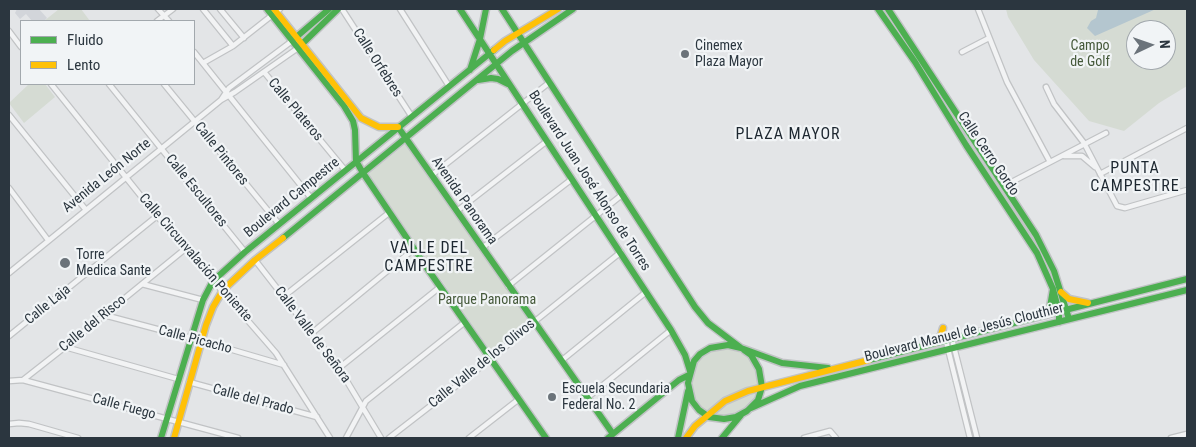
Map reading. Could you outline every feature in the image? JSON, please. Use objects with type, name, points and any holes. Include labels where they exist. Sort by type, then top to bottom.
[{"type":"main road","points":[[267,9],[276,11],[295,39],[361,118],[379,127],[398,127]]},
{"type":"main road","name":"Avenida León Norte","points":[[295,39],[329,9]]},
{"type":"main road","name":"Avenida León Norte","points":[[300,45],[340,9]]},
{"type":"main road","name":"Boulevard Juan José Alonso de Torres","points":[[460,9],[671,330],[682,350],[690,373]]},
{"type":"main road","points":[[472,85],[467,72],[480,40],[486,9]]},
{"type":"main road","name":"Boulevard Juan José Alonso de Torres","points":[[502,9],[702,316],[742,349]]},
{"type":"main road","name":"Boulevard Campestre","points":[[161,438],[190,338],[203,300],[213,281],[279,224],[505,41],[558,9]]},
{"type":"main road","name":"Boulevard Campestre","points":[[174,438],[202,340],[213,307],[222,290],[255,260],[406,139],[496,63],[573,9]]},
{"type":"main road","name":"Calle Cerro Gordo","points":[[878,9],[915,62],[966,145],[1023,230],[1042,264],[1053,289],[1059,312],[1059,322]]},
{"type":"main road","name":"Calle Cerro Gordo","points":[[888,9],[1048,256],[1069,319]]},
{"type":"main road","points":[[300,45],[349,113],[357,137],[356,161],[363,173],[519,399],[543,437]]},
{"type":"main road","points":[[478,80],[498,79],[513,88]]},
{"type":"main road","name":"Avenida Panorama","points":[[398,127],[587,398],[610,436]]},
{"type":"main road","name":"Boulevard Manuel de Jesús Clouthier","points":[[762,387],[1187,279]]},
{"type":"main road","points":[[1046,315],[1050,307],[1053,289]]},
{"type":"main road","name":"Boulevard Manuel de Jesús Clouthier","points":[[741,415],[771,398],[800,386],[1187,290]]},
{"type":"main road","points":[[1061,292],[1069,299],[1091,304]]},
{"type":"main road","points":[[934,344],[941,335],[943,328]]},
{"type":"main road","points":[[678,438],[689,389],[690,373],[696,359],[710,348],[722,345],[742,349],[782,363],[817,368],[839,368]]},
{"type":"main road","points":[[742,349],[751,355],[760,369],[762,387],[758,400],[751,408]]},
{"type":"main road","points":[[610,436],[690,373]]},
{"type":"main road","points":[[686,438],[706,415],[730,399],[762,387]]},
{"type":"main road","points":[[689,389],[692,401],[706,415],[712,418],[724,419],[741,415]]},
{"type":"main road","points":[[722,438],[741,415]]},
{"type":"street","points":[[158,9],[167,20]]},
{"type":"street","points":[[158,20],[173,9]]},
{"type":"street","points":[[203,9],[233,46]]},
{"type":"street","points":[[220,9],[244,38]]},
{"type":"street","name":"Calle Orfebres","points":[[340,9],[412,117]]},
{"type":"street","points":[[400,9],[449,86]]},
{"type":"street","points":[[978,9],[1007,82],[1050,162]]},
{"type":"street","points":[[203,63],[233,46],[276,11]]},
{"type":"street","points":[[9,32],[20,46]]},
{"type":"street","points":[[962,52],[989,38]]},
{"type":"street","name":"Avenida León Norte","points":[[221,100],[225,91],[295,39]]},
{"type":"street","name":"Avenida León Norte","points":[[9,273],[194,121],[300,45]]},
{"type":"street","points":[[195,53],[311,198]]},
{"type":"street","name":"Calle Plateros","points":[[264,72],[345,170]]},
{"type":"street","points":[[432,175],[550,82]]},
{"type":"street","name":"Calle Circunvalación Poniente","points":[[52,85],[157,216],[285,365],[330,438]]},
{"type":"street","name":"Calle Escultores","points":[[110,85],[245,252]]},
{"type":"street","name":"Calle Pintores","points":[[165,85],[279,224]]},
{"type":"street","points":[[1046,87],[1054,104],[1084,143],[1115,204],[1119,208],[1133,206],[1187,190]]},
{"type":"street","points":[[9,115],[86,210]]},
{"type":"street","points":[[1100,174],[1187,128]]},
{"type":"street","points":[[1004,186],[1106,133]]},
{"type":"street","points":[[457,211],[547,141]]},
{"type":"street","points":[[1063,156],[1082,156],[1097,168]]},
{"type":"street","points":[[482,248],[572,179]]},
{"type":"street","points":[[9,188],[48,240]]},
{"type":"street","points":[[508,286],[623,194]]},
{"type":"street","points":[[283,297],[390,212]]},
{"type":"street","name":"Calle Laja","points":[[9,336],[157,216]]},
{"type":"street","name":"Calle del Risco","points":[[23,380],[185,249]]},
{"type":"street","points":[[312,333],[414,249]]},
{"type":"street","name":"Calle Valle de los Olivos","points":[[389,438],[491,359],[620,252]]},
{"type":"street","name":"Calle Valle de Señora","points":[[255,260],[339,368],[381,438]]},
{"type":"street","points":[[142,284],[203,300]]},
{"type":"street","points":[[339,368],[440,287]]},
{"type":"street","points":[[561,361],[646,292]]},
{"type":"street","name":"Calle Picacho","points":[[104,315],[202,340],[285,365]]},
{"type":"street","points":[[346,438],[362,405],[465,322]]},
{"type":"street","points":[[587,398],[671,330]]},
{"type":"street","points":[[949,340],[970,438]]},
{"type":"street","points":[[65,347],[178,379]]},
{"type":"street","points":[[951,349],[976,438]]},
{"type":"street","name":"Calle Fuego","points":[[9,381],[23,380],[238,438]]},
{"type":"street","name":"Calle del Prado","points":[[189,382],[317,418]]},
{"type":"street","points":[[469,438],[519,399]]},
{"type":"street","points":[[9,424],[29,424],[78,438]]},
{"type":"street","points":[[804,438],[830,431],[836,438]]},
{"type":"street","points":[[1171,438],[1187,434]]},
{"type":"shaded area","points":[[17,9],[39,9],[47,18],[45,20],[31,20],[26,14],[20,19],[15,13]]},
{"type":"shaded area","points":[[1156,9],[1131,20],[1126,20],[1126,22],[1095,36],[1087,28],[1091,21],[1096,18],[1098,10]]},
{"type":"green space","points":[[59,9],[81,9],[89,20],[45,20]]},
{"type":"green space","name":"Campo de Golf","points":[[1006,9],[1187,9],[1187,86],[1159,103],[1124,131],[1089,121],[1034,60],[1008,17]]},
{"type":"green space","points":[[28,85],[46,85],[55,97],[24,123],[9,103]]},
{"type":"green space","name":"Parque Panorama","points":[[408,142],[532,322],[491,352],[368,174]]},
{"type":"green space","points":[[727,349],[739,352],[750,360],[756,369],[758,385],[731,394],[706,411],[700,407],[694,398],[692,375],[696,365],[703,356],[715,350]]},
{"type":"green space","points":[[756,392],[753,401],[747,408],[731,416],[713,414],[735,400]]},
{"type":"traffic: fast","points":[[267,9],[344,106],[353,121],[356,161],[363,173],[546,438]]},
{"type":"traffic: fast","points":[[294,39],[329,9]]},
{"type":"traffic: fast","points":[[300,46],[338,9]]},
{"type":"traffic: fast","points":[[460,9],[671,330],[685,355],[690,371]]},
{"type":"traffic: fast","points":[[480,39],[486,9]]},
{"type":"traffic: fast","points":[[502,9],[695,307],[708,323],[741,348]]},
{"type":"traffic: fast","points":[[283,238],[512,51],[573,9]]},
{"type":"traffic: fast","points":[[878,9],[915,62],[966,145],[1037,253],[1053,289],[1059,312],[1059,322]]},
{"type":"traffic: fast","points":[[888,9],[1036,235],[1054,271],[1069,319]]},
{"type":"traffic: fast","points":[[470,70],[480,39]]},
{"type":"traffic: fast","points":[[161,438],[203,300],[213,281],[245,252],[494,50]]},
{"type":"traffic: fast","points":[[478,80],[491,78],[508,84]]},
{"type":"traffic: fast","points":[[398,127],[613,434]]},
{"type":"traffic: fast","points":[[869,360],[1187,279]]},
{"type":"traffic: fast","points":[[1046,315],[1050,307],[1053,289]]},
{"type":"traffic: fast","points":[[751,408],[800,386],[1187,290]]},
{"type":"traffic: fast","points":[[744,350],[751,355],[759,369],[762,387],[758,400],[747,411],[736,417],[724,419],[709,417],[699,410],[692,401],[688,383],[694,361],[700,354],[710,348],[728,345],[741,348],[782,363],[828,368]]},
{"type":"traffic: fast","points":[[608,438],[679,380],[689,375]]},
{"type":"traffic: fast","points":[[678,438],[688,391]]},
{"type":"traffic: fast","points":[[722,438],[741,415]]},
{"type":"traffic: slow","points":[[274,9],[361,118],[379,127],[398,127]]},
{"type":"traffic: slow","points":[[494,50],[505,41],[558,9]]},
{"type":"traffic: slow","points":[[174,438],[206,325],[213,307],[223,290],[255,260],[283,238]]},
{"type":"traffic: slow","points":[[1061,292],[1069,299],[1088,303]]},
{"type":"traffic: slow","points":[[935,343],[941,335],[943,328]]},
{"type":"traffic: slow","points":[[686,438],[695,426],[725,401],[748,391],[869,360]]},
{"type":"place","name":"Cinemex Plaza Mayor","points":[[685,54]]},
{"type":"place","name":"Torre Medica Sante","points":[[65,263]]},
{"type":"place","name":"Escuela Secundaria Federal No. 2","points":[[552,397]]},
{"type":"district","name":"PLAZA MAYOR","points":[[788,135]]},
{"type":"district","name":"PUNTA CAMPESTRE","points":[[1135,178]]},
{"type":"district","name":"VALLE DEL CAMPESTRE","points":[[429,258]]}]
